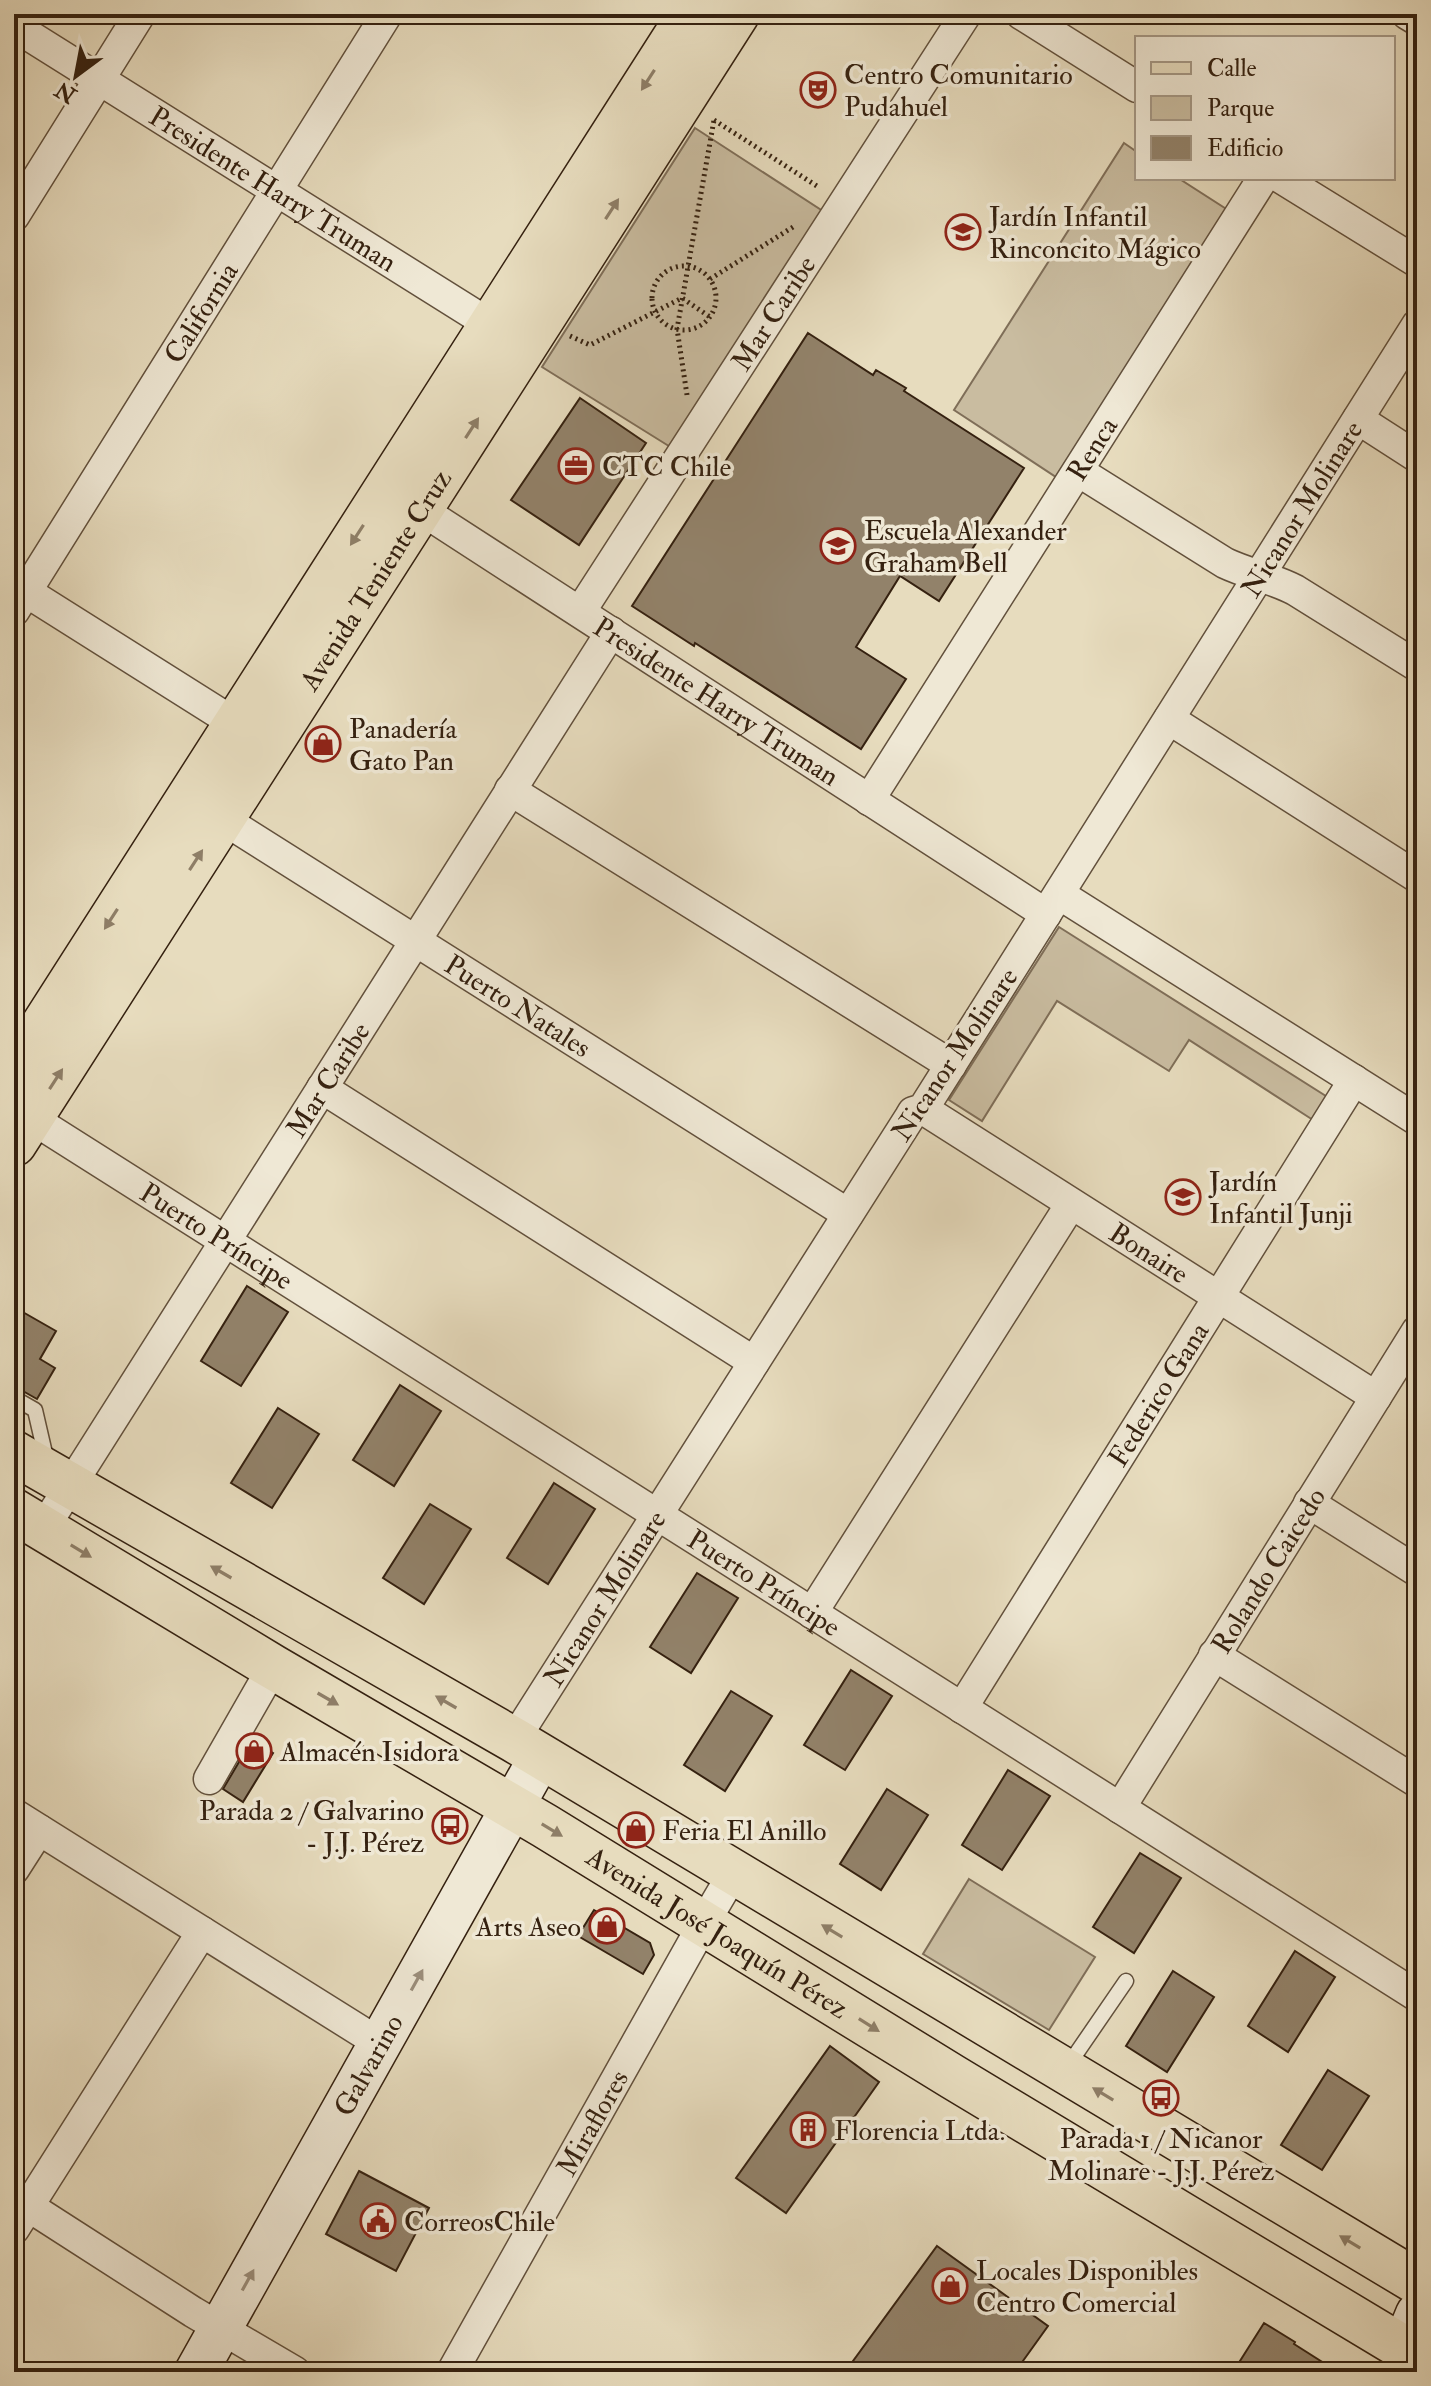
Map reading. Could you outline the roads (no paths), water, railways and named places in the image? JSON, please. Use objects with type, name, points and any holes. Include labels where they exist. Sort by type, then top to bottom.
[{"type":"main road","name":"Avenida Teniente Cruz","points":[[22,1131],[206,808],[404,498],[491,325],[690,14]]},
{"type":"main road","name":"Avenida Teniente Cruz","points":[[14,1071],[206,808],[236,724],[698,110],[737,14]]},
{"type":"main road","name":"Avenida José Joaquín Pérez","points":[[44,1471],[527,1748],[1417,2282]]},
{"type":"main road","name":"Avenida José Joaquín Pérez","points":[[28,1520],[512,1806],[953,2077],[1408,2347]]},
{"type":"main road","points":[[953,2077],[986,2024]]},
{"type":"street","points":[[14,216],[140,14]]},
{"type":"street","name":"California","points":[[18,596],[387,14]]},
{"type":"street","name":"Mar Caribe","points":[[580,612],[966,14]]},
{"type":"street","points":[[1021,14],[1135,86]]},
{"type":"street","points":[[1407,14],[1417,20]]},
{"type":"street","name":"Presidente Harry Truman","points":[[14,26],[491,325]]},
{"type":"street","name":"Renca","points":[[869,800],[1262,180]]},
{"type":"street","points":[[1284,180],[1417,262]]},
{"type":"street","name":"Nicanor Molinare","points":[[527,1748],[657,1515],[913,1112],[923,1109],[1417,325]]},
{"type":"street","points":[[1358,419],[1417,457]]},
{"type":"street","points":[[1078,471],[1225,563],[1295,590],[1417,666]]},
{"type":"street","name":"Presidente Harry Truman","points":[[404,498],[869,800],[1354,1080],[1417,1120]]},
{"type":"street","points":[[18,596],[236,724]]},
{"type":"street","name":"Mar Caribe","points":[[28,1520],[44,1471],[225,1241],[611,632]]},
{"type":"street","points":[[1169,719],[1417,877]]},
{"type":"street","points":[[510,790],[951,1065]]},
{"type":"street","name":"Puerto Natales","points":[[206,808],[848,1214]]},
{"type":"street","name":"Federico Gana","points":[[962,1708],[1354,1080]]},
{"type":"street","points":[[322,1088],[754,1362]]},
{"type":"street","name":"Bonaire","points":[[923,1109],[1376,1397]]},
{"type":"street","name":"Puerto Príncipe","points":[[22,1131],[225,1241],[1417,1996]]},
{"type":"street","points":[[812,1613],[1071,1204]]},
{"type":"street","name":"Rolando Caicedo","points":[[1120,1808],[1376,1397],[1412,1349]]},
{"type":"street","points":[[1309,1503],[1417,1571]]},
{"type":"street","points":[[1214,1655],[1417,1782]]},
{"type":"street","points":[[209,1779],[273,1667]]},
{"type":"street","name":"Galvarino","points":[[196,2372],[512,1806],[527,1748]]},
{"type":"street","points":[[14,1869],[26,1822],[381,2044]]},
{"type":"street","name":"Miraflores","points":[[452,2372],[734,1872]]},
{"type":"street","points":[[202,1932],[19,2211],[295,2372]]},
{"type":"lane","points":[[15,1392],[35,1410],[44,1471]]},
{"type":"lane","points":[[1065,2071],[1126,1981]]},
{"type":"place","name":"Centro Comunitario Pudahuel","points":[[818,90]]},
{"type":"place","name":"Jardín Infantil Rinconcito Mágico","points":[[963,232]]},
{"type":"place","name":"CTC Chile","points":[[576,466]]},
{"type":"place","name":"Escuela Alexander Graham Bell","points":[[838,546]]},
{"type":"place","name":"Panadería Gato Pan","points":[[323,744]]},
{"type":"place","name":"Jardín Infantil Junji","points":[[1183,1197]]},
{"type":"place","name":"Almacén Isidora","points":[[254,1751]]},
{"type":"place","name":"Parada 2 / Galvarino - J.J. Pérez","points":[[450,1826]]},
{"type":"place","name":"Feria El Anillo","points":[[636,1830]]},
{"type":"place","name":"Arts Aseo","points":[[607,1926]]},
{"type":"place","name":"Parada 1 / Nicanor Molinare - J.J. Pérez","points":[[1161,2098]]},
{"type":"place","name":"Florencia Ltda.","points":[[808,2130]]},
{"type":"place","name":"CorreosChile","points":[[378,2221]]},
{"type":"place","name":"Locales Disponibles Centro Comercial","points":[[950,2286]]}]
